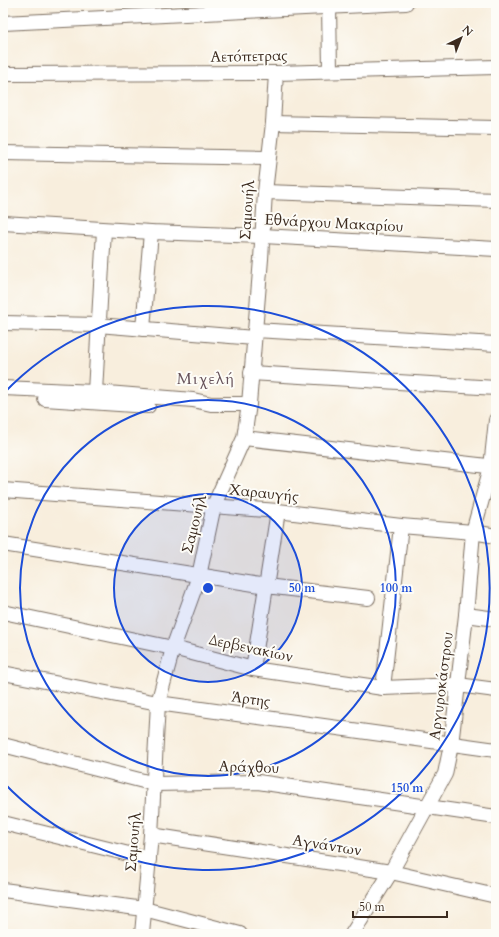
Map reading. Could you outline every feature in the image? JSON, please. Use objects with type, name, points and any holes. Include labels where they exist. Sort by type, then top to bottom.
[{"type":"street","points":[[3,23],[329,5],[406,3]]},
{"type":"street","points":[[329,5],[330,71]]},
{"type":"street","name":"Αετόπετρας","points":[[3,74],[276,73],[496,66]]},
{"type":"street","name":"Σαμουήλ","points":[[142,934],[152,835],[158,703],[173,648],[199,576],[214,505],[244,438],[249,404],[263,236],[265,192],[273,123],[276,73]]},
{"type":"street","points":[[273,123],[496,128]]},
{"type":"street","points":[[3,153],[268,158]]},
{"type":"street","points":[[265,192],[496,200]]},
{"type":"street","name":"Εθνάρχου Μακαρίου","points":[[3,223],[104,230],[263,236],[496,250]]},
{"type":"street","points":[[95,392],[104,230]]},
{"type":"street","points":[[143,330],[151,232]]},
{"type":"street","points":[[3,323],[98,325],[143,330],[496,344]]},
{"type":"street","points":[[251,373],[496,388]]},
{"type":"street","points":[[3,388],[95,392],[193,400],[211,404],[249,404]]},
{"type":"street","points":[[3,397],[193,409],[211,404]]},
{"type":"street","name":"Αργυροκάστρου","points":[[352,934],[391,872],[445,774],[451,745],[458,685],[473,532],[494,467],[496,420]]},
{"type":"street","points":[[244,438],[494,467]]},
{"type":"street","name":"Χαραυγής","points":[[3,490],[214,505],[401,526],[473,532],[496,536]]},
{"type":"street","points":[[253,669],[278,511]]},
{"type":"street","points":[[382,688],[401,526]]},
{"type":"street","points":[[3,544],[266,586],[368,598]]},
{"type":"street","name":"Δερβενακίων","points":[[3,612],[173,648],[253,669],[382,688],[458,685],[496,690]]},
{"type":"street","points":[[466,615],[496,619]]},
{"type":"street","name":"Άρτης","points":[[3,673],[158,703],[451,745],[496,750]]},
{"type":"street","name":"Αράχθου","points":[[3,745],[155,784],[258,782],[496,817]]},
{"type":"street","points":[[3,823],[149,859]]},
{"type":"street","name":"Αγνάντων","points":[[152,835],[391,872],[496,896]]},
{"type":"street","points":[[3,890],[144,909],[240,934]]},
{"type":"district","name":"Μιχελή","points":[[206,378]]}]
